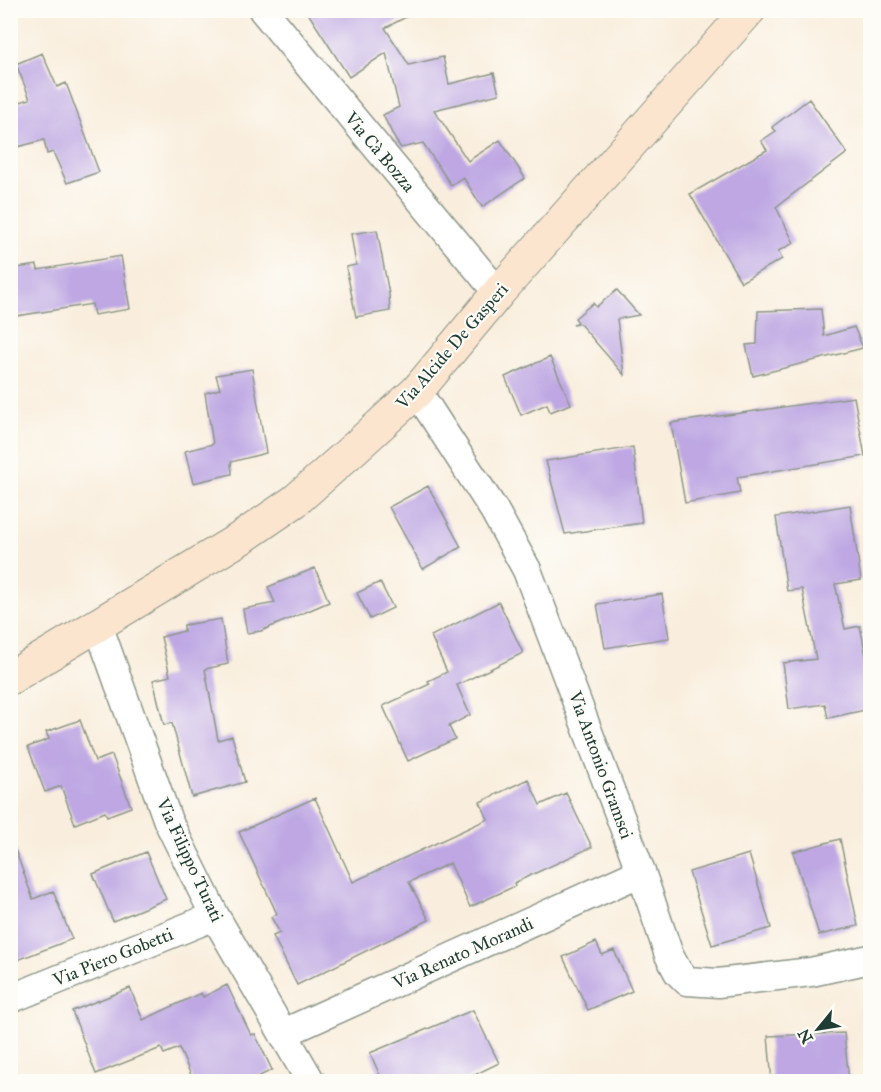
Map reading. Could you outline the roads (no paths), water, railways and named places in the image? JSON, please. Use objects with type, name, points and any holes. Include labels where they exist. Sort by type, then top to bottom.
[{"type":"street","name":"Via Cà Bozza","points":[[263,10],[498,293]]},
{"type":"street","name":"Via Alcide De Gasperi","points":[[10,678],[241,538],[295,501],[417,391],[498,293],[749,10]]},
{"type":"street","name":"Via Antonio Gramsci","points":[[417,391],[494,510],[527,570],[641,872],[669,955],[678,972],[687,981],[718,983],[811,972],[870,959]]},
{"type":"street","name":"Via Filippo Turati","points":[[98,625],[168,821],[215,916],[311,1082]]},
{"type":"street","name":"Via Renato Morandi","points":[[285,1034],[641,872]]},
{"type":"street","name":"Via Piero Gobetti","points":[[10,999],[215,916]]}]
